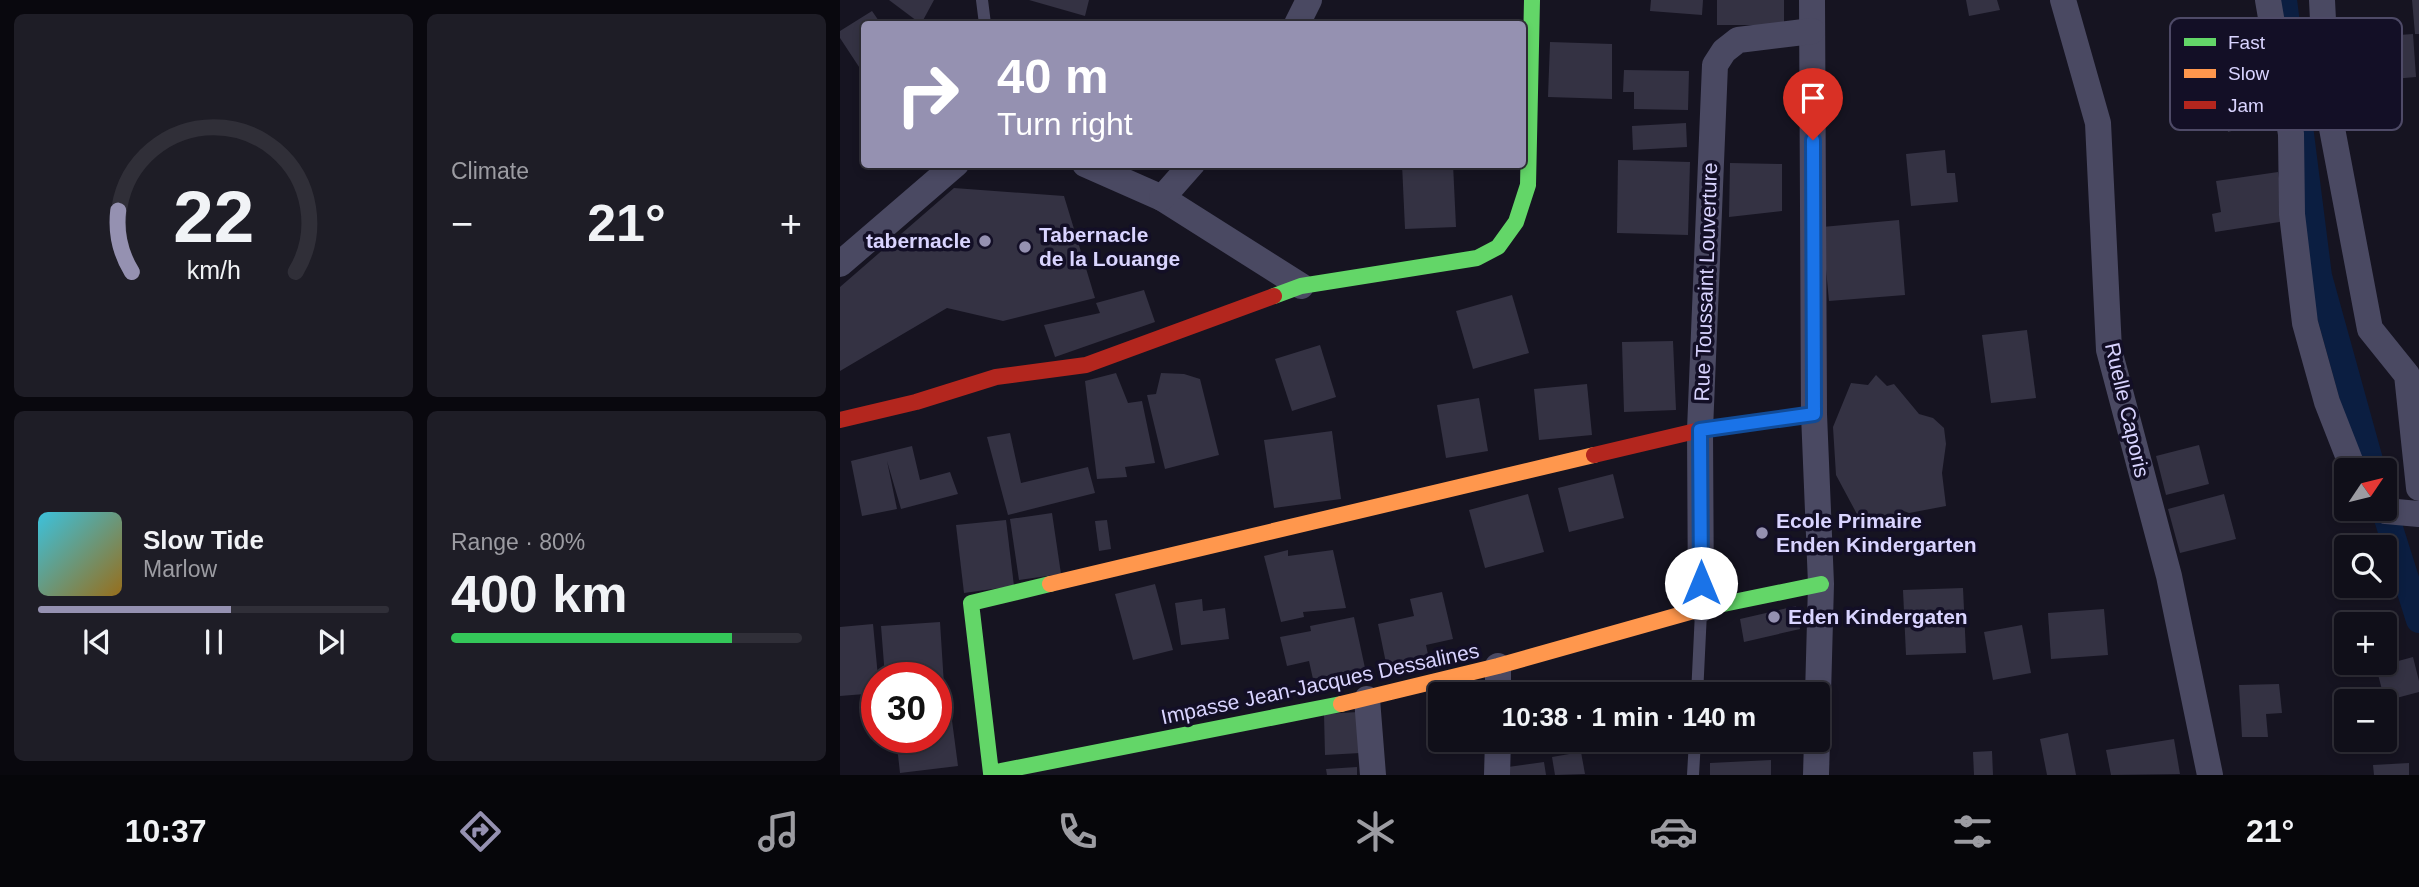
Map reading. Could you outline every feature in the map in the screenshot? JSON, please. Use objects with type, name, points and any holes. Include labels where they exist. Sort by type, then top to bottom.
[{"type":"street","points":[[1298,21],[1309,0]]},
{"type":"street","points":[[840,420],[916,402],[996,377],[1086,365],[1301,286],[1477,258],[1498,247],[1516,222],[1528,185],[1532,0]]},
{"type":"street","points":[[1812,0],[1814,414],[1821,584],[1818,682]]},
{"type":"street","name":"Ruelle Caporis","points":[[2063,0],[2098,123],[2109,350],[2169,576],[2210,775]]},
{"type":"street","points":[[2268,0],[2271,18]]},
{"type":"street","points":[[2322,0],[2323,18]]},
{"type":"street","name":"Rue Toussaint Louverture","points":[[1701,609],[1700,430],[1715,65],[1724,51],[1738,40],[1812,31]]},
{"type":"street","points":[[2290,130],[2292,214],[2305,323],[2327,402],[2349,458]]},
{"type":"street","points":[[2332,130],[2370,329],[2413,374],[2419,488]]},
{"type":"street","points":[[840,264],[951,168]]},
{"type":"street","points":[[1095,168],[1162,198],[1301,286]]},
{"type":"street","points":[[1162,198],[1188,168]]},
{"type":"street","points":[[1700,430],[1814,414]]},
{"type":"street","name":"Impasse Jean-Jacques Dessalines","points":[[1700,430],[971,603],[991,773],[1367,699],[1498,666],[1701,609],[1821,584]]},
{"type":"street","points":[[2398,513],[2419,514]]},
{"type":"street","points":[[1498,666],[1498,682]]},
{"type":"street","points":[[1367,699],[1373,775]]},
{"type":"street","points":[[1497,775],[1498,752]]},
{"type":"street","points":[[1816,775],[1817,752]]},
{"type":"lane","points":[[982,0],[985,21]]},
{"type":"lane","points":[[1698,682],[1701,609]]},
{"type":"lane","points":[[1693,775],[1694,752]]},
{"type":"building","points":[[889,0],[934,0],[923,21],[917,21]]},
{"type":"building","points":[[1029,0],[1089,0],[1085,16]]},
{"type":"building","points":[[1651,0],[1703,0],[1702,15],[1650,11]]},
{"type":"building","points":[[1717,0],[1784,0],[1784,25],[1717,25]]},
{"type":"building","points":[[1966,0],[1997,0],[2000,10],[1969,16]]},
{"type":"building","points":[[2412,0],[2419,0],[2419,34],[2415,34]]},
{"type":"building","points":[[872,11],[879,21],[861,21],[861,70],[840,38],[840,31]]},
{"type":"building","points":[[2413,34],[2416,77],[2402,78],[2402,35]]},
{"type":"building","points":[[1550,42],[1612,44],[1612,99],[1548,97]]},
{"type":"building","points":[[1624,70],[1689,71],[1688,110],[1634,109],[1634,92],[1623,92]]},
{"type":"building","points":[[1686,123],[1687,147],[1633,150],[1632,126]]},
{"type":"building","points":[[1945,150],[1947,173],[1955,173],[1958,202],[1911,206],[1906,154]]},
{"type":"building","points":[[1618,160],[1690,162],[1688,235],[1617,233]]},
{"type":"building","points":[[1730,163],[1782,164],[1782,211],[1729,217]]},
{"type":"building","points":[[1402,168],[1453,168],[1456,227],[1405,229]]},
{"type":"building","points":[[2278,172],[2286,221],[2215,232],[2212,214],[2221,212],[2216,181]]},
{"type":"building","name":"tabernacle","points":[[954,188],[1064,196],[1095,298],[1003,321],[947,308],[840,371],[840,287]]},
{"type":"building","points":[[1899,220],[1905,295],[1829,301],[1822,227]]},
{"type":"building","points":[[1144,290],[1155,322],[1055,357],[1044,325],[1100,313],[1096,303]]},
{"type":"building","points":[[1512,295],[1529,353],[1473,369],[1456,311]]},
{"type":"building","points":[[2027,330],[2036,398],[1991,403],[1982,335]]},
{"type":"building","points":[[1673,341],[1676,410],[1624,412],[1622,342]]},
{"type":"building","points":[[1320,345],[1336,397],[1292,411],[1275,359]]},
{"type":"building","points":[[1116,373],[1128,403],[1142,401],[1155,463],[1125,467],[1127,477],[1097,479],[1085,381]]},
{"type":"building","points":[[1161,373],[1184,374],[1200,379],[1219,455],[1165,469],[1147,395],[1156,394]]},
{"type":"building","points":[[1876,375],[1887,386],[1894,384],[1919,414],[1933,418],[1944,428],[1946,444],[1942,473],[1946,506],[1909,513],[1901,510],[1895,516],[1858,516],[1836,475],[1833,427],[1851,383],[1868,385]]},
{"type":"building","points":[[1587,384],[1592,435],[1539,440],[1534,389]]},
{"type":"building","points":[[1479,398],[1488,451],[1446,458],[1437,405]]},
{"type":"building","points":[[1332,431],[1341,499],[1274,508],[1264,440]]},
{"type":"building","points":[[1010,433],[1021,483],[1088,467],[1095,493],[1008,515],[987,437]]},
{"type":"building","points":[[2199,445],[2209,484],[2166,495],[2156,456]]},
{"type":"building","points":[[912,446],[920,480],[950,472],[958,494],[901,509],[887,461],[897,509],[862,516],[851,461]]},
{"type":"building","points":[[1613,474],[1624,518],[1569,532],[1558,488]]},
{"type":"building","points":[[1528,494],[1544,552],[1485,568],[1469,510]]},
{"type":"building","points":[[2224,494],[2236,539],[2180,553],[2168,509]]},
{"type":"building","points":[[1052,513],[1061,574],[1019,580],[1010,519]]},
{"type":"building","points":[[1006,520],[1014,586],[964,593],[956,525]]},
{"type":"building","points":[[1107,520],[1111,549],[1099,551],[1095,521]]},
{"type":"building","points":[[1288,550],[1288,556],[1333,550],[1346,608],[1303,612],[1304,617],[1281,622],[1264,556]]},
{"type":"building","points":[[1155,584],[1173,650],[1133,660],[1115,594]]},
{"type":"building","points":[[1963,588],[1966,653],[1906,655],[1903,590]]},
{"type":"building","points":[[1442,592],[1453,639],[1426,645],[1429,659],[1387,668],[1378,624],[1414,616],[1410,599]]},
{"type":"building","points":[[1202,599],[1203,611],[1225,608],[1229,639],[1181,645],[1175,603]]},
{"type":"building","points":[[1796,606],[1800,629],[1744,642],[1740,619]]},
{"type":"building","points":[[2104,609],[2108,655],[2051,659],[2048,613]]},
{"type":"building","points":[[1354,617],[1365,668],[1313,679],[1309,661],[1287,666],[1280,637],[1311,631],[1310,626]]},
{"type":"building","points":[[940,622],[943,662],[884,662],[881,626]]},
{"type":"building","points":[[873,624],[877,662],[861,662],[861,694],[840,696],[840,627]]},
{"type":"building","points":[[2022,625],[2031,673],[1993,680],[1984,632]]},
{"type":"building","points":[[2413,657],[2419,692],[2397,698],[2397,689],[2382,689],[2378,675],[2397,675],[2397,661]]},
{"type":"building","points":[[2279,684],[2282,713],[2266,714],[2268,737],[2242,737],[2239,685]]},
{"type":"building","points":[[1358,712],[1360,753],[1325,755],[1324,714]]},
{"type":"building","points":[[952,721],[958,766],[900,773],[898,753],[952,753]]},
{"type":"building","points":[[2068,733],[2076,775],[2047,775],[2040,739]]},
{"type":"building","points":[[2174,739],[2180,774],[2111,775],[2106,750]]},
{"type":"building","points":[[1992,751],[1993,775],[1974,775],[1973,752]]},
{"type":"building","points":[[1581,752],[1585,774],[1555,775],[1552,757]]},
{"type":"building","points":[[1771,760],[1771,775],[1710,775],[1710,763]]},
{"type":"building","points":[[1544,762],[1546,775],[1509,775],[1508,767]]},
{"type":"building","points":[[2409,763],[2409,775],[2374,775],[2373,765]]},
{"type":"building","points":[[1357,767],[1357,775],[1327,775],[1326,769]]},
{"type":"waterway","points":[[2284,0],[2286,18]]},
{"type":"waterway","points":[[2300,130],[2319,276],[2369,458]]},
{"type":"waterway","points":[[2388,522],[2419,620]]},
{"type":"traffic: fast","points":[[1274,296],[1301,286],[1477,258],[1498,247],[1516,222],[1528,185],[1532,0]]},
{"type":"traffic: fast","points":[[1050,584],[971,603],[991,773],[1341,704]]},
{"type":"traffic: fast","points":[[1704,608],[1821,584]]},
{"type":"traffic: slow","points":[[1050,584],[1594,455]]},
{"type":"traffic: slow","points":[[1341,704],[1498,666],[1704,608]]},
{"type":"traffic: jam","points":[[840,420],[916,402],[996,377],[1086,365],[1274,296]]},
{"type":"traffic: jam","points":[[1594,455],[1700,430],[1814,414]]},
{"type":"place","name":"tabernacle","points":[[985,241]]},
{"type":"place","name":"Tabernacle de la Louange","points":[[1025,247]]},
{"type":"place","name":"Ecole Primaire Enden Kindergarten","points":[[1762,533]]},
{"type":"place","name":"Eden Kindergaten","points":[[1774,617]]},
{"type":"route","points":[[1701,583],[1700,430],[1814,414],[1813,140]]}]
